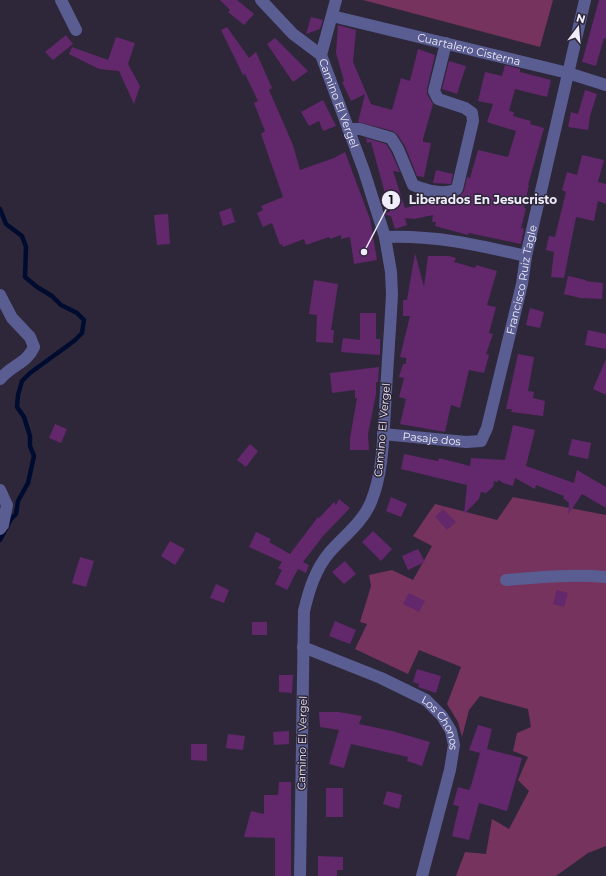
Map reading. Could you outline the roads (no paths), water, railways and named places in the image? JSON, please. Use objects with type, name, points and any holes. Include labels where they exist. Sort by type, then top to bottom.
[{"type":"street","points":[[60,0],[76,30]]},
{"type":"street","name":"Camino El Vergel","points":[[261,0],[293,34],[321,55],[385,237],[391,272],[392,294],[379,476],[371,504],[364,516],[328,555],[318,570],[308,592],[302,627],[300,876]]},
{"type":"street","points":[[321,55],[336,0]]},
{"type":"street","name":"Francisco Ruiz Tagle","points":[[481,441],[488,420],[522,284],[526,256],[585,0]]},
{"type":"street","name":"Cuartalero Cisterna","points":[[332,16],[568,73],[606,85]]},
{"type":"street","points":[[348,129],[360,129],[391,138],[398,149],[412,185],[423,190],[451,193],[457,189],[473,121],[472,113],[466,108],[438,99],[435,96],[434,91],[446,43]]},
{"type":"street","points":[[385,237],[417,236],[436,238],[468,243],[526,256]]},
{"type":"street","points":[[0,295],[12,318],[30,337],[34,347],[30,357],[17,364],[0,379]]},
{"type":"street","name":"Pasaje dos","points":[[383,434],[466,442],[481,441]]},
{"type":"street","points":[[0,490],[7,505],[3,525],[0,529]]},
{"type":"street","points":[[506,580],[578,575],[606,577]]},
{"type":"street","name":"Los Chonos","points":[[303,647],[382,678],[426,700],[442,716],[451,731],[454,745],[451,763],[422,876]]},
{"type":"waterway","points":[[0,209],[6,224],[22,236],[26,247],[25,277],[37,287],[52,296],[61,305],[77,313],[84,320],[82,333],[74,341],[30,373],[22,381],[18,395],[17,407],[24,417],[30,436],[30,446],[34,456],[28,483],[18,501],[16,514],[11,519],[0,540]]},
{"type":"place","name":"Liberados En Jesucristo","points":[[364,252]]}]
